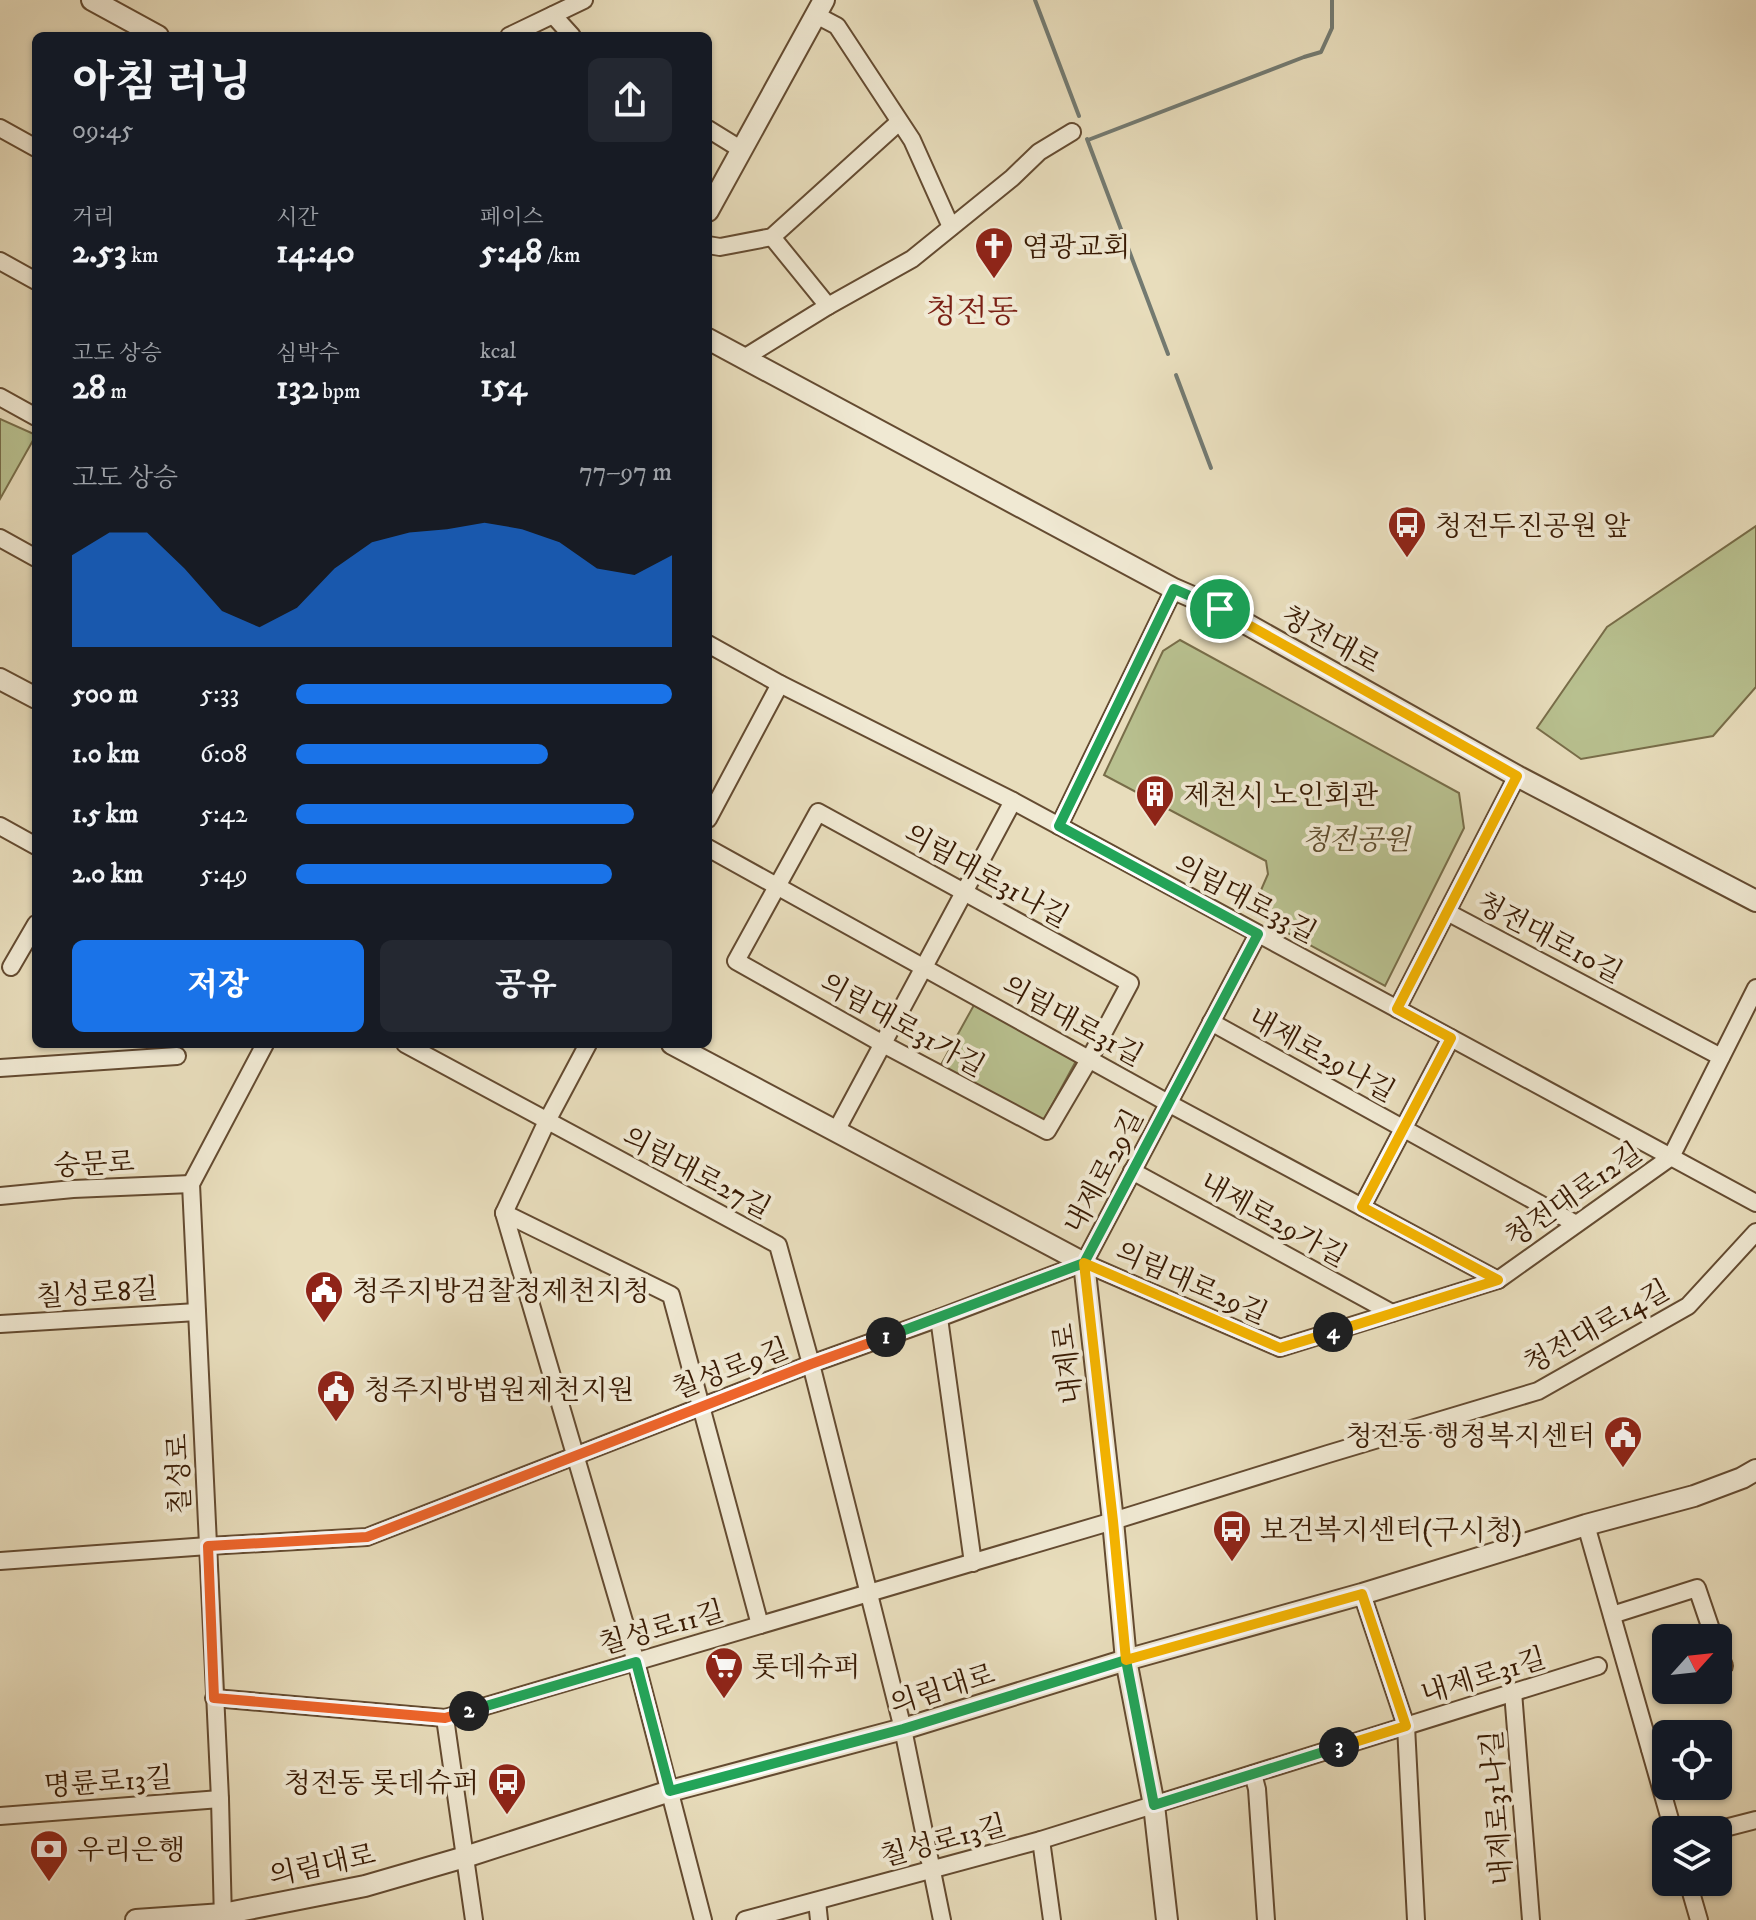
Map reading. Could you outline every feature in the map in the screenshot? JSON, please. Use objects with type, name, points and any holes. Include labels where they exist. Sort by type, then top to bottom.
[{"type":"street","points":[[92,0],[151,32]]},
{"type":"street","points":[[517,32],[584,0]]},
{"type":"street","points":[[712,204],[820,7],[837,26],[912,140],[951,227]]},
{"type":"street","points":[[553,15],[568,32]]},
{"type":"street","points":[[712,246],[720,247],[772,237],[899,122]]},
{"type":"street","points":[[0,128],[32,146]]},
{"type":"street","points":[[712,131],[742,150]]},
{"type":"street","points":[[744,358],[912,259],[1012,178],[1039,152],[1072,132]]},
{"type":"street","points":[[772,237],[828,306]]},
{"type":"street","points":[[0,261],[32,279]]},
{"type":"street","name":"청전대로","points":[[712,341],[1174,589],[1220,609],[1517,776],[1756,901]]},
{"type":"street","points":[[0,397],[32,415]]},
{"type":"street","points":[[0,538],[32,556]]},
{"type":"street","points":[[1059,826],[1174,589]]},
{"type":"street","name":"의림대로33길","points":[[712,646],[780,684],[1013,801],[1756,1203]]},
{"type":"street","points":[[0,679],[32,696]]},
{"type":"street","points":[[712,812],[780,684]]},
{"type":"street","name":"청전대로10길","points":[[1517,776],[1447,912],[1721,1057]]},
{"type":"street","points":[[836,1131],[1013,801]]},
{"type":"street","name":"의림대로31나길","points":[[778,886],[818,812],[1130,983],[1090,1058]]},
{"type":"street","points":[[0,826],[32,844]]},
{"type":"street","name":"의림대로31길","points":[[712,850],[1168,1103],[1498,1280]]},
{"type":"street","name":"의림대로31가길","points":[[778,886],[736,961],[883,1044],[1047,1131],[1090,1058]]},
{"type":"street","points":[[1397,1009],[1447,912]]},
{"type":"street","points":[[11,967],[32,931]]},
{"type":"street","name":"내제로29길","points":[[1084,1263],[1258,934]]},
{"type":"street","name":"청전대로12길","points":[[1280,1348],[1498,1280],[1671,1157],[1756,988]]},
{"type":"street","name":"내제로29나길","points":[[1211,1022],[1576,1224]]},
{"type":"street","points":[[1362,1207],[1451,1038]]},
{"type":"street","points":[[191,1184],[263,1048]]},
{"type":"street","name":"의림대로27길","points":[[412,1048],[778,1245],[903,1729],[942,1920]]},
{"type":"street","points":[[586,1048],[504,1213],[636,1662],[703,1920]]},
{"type":"street","points":[[680,1048],[1084,1263]]},
{"type":"street","points":[[0,1068],[177,1056]]},
{"type":"street","name":"내제로29가길","points":[[1132,1171],[1392,1313]]},
{"type":"street","name":"숭문로","points":[[0,1196],[73,1189],[191,1184]]},
{"type":"street","name":"칠성로","points":[[191,1184],[223,1917]]},
{"type":"street","points":[[504,1213],[671,1295],[760,1625]]},
{"type":"street","name":"청전대로14길","points":[[1113,1521],[1538,1391],[1688,1306],[1756,1232]]},
{"type":"street","name":"칠성로9길","points":[[0,1561],[367,1537],[811,1364],[1084,1263]]},
{"type":"street","name":"의림대로29길","points":[[1084,1263],[1280,1348]]},
{"type":"street","name":"내제로","points":[[1084,1263],[1126,1660],[1154,1805],[1167,1920]]},
{"type":"street","name":"칠성로8길","points":[[0,1324],[197,1312]]},
{"type":"street","points":[[939,1318],[973,1563]]},
{"type":"street","name":"의림대로","points":[[136,1920],[223,1917],[365,1886],[670,1791],[903,1729],[1126,1660],[1694,1496],[1756,1470]]},
{"type":"street","name":"칠성로11길","points":[[214,1698],[445,1718],[1113,1521]]},
{"type":"street","points":[[1586,1525],[1612,1615],[1652,1730]]},
{"type":"street","points":[[1612,1615],[1697,1588],[1709,1624]]},
{"type":"street","points":[[1362,1594],[1406,1726],[1416,1920]]},
{"type":"street","name":"내제로31길","points":[[1154,1805],[1598,1666]]},
{"type":"street","name":"내제로31나길","points":[[1513,1692],[1531,1920]]},
{"type":"street","points":[[445,1718],[474,1920]]},
{"type":"street","points":[[1253,1774],[1257,1789],[1266,1920]]},
{"type":"street","name":"명륜로13길","points":[[0,1816],[220,1799]]},
{"type":"street","name":"칠성로13길","points":[[745,1920],[1041,1840],[1154,1805]]},
{"type":"street","points":[[1732,1826],[1756,1820]]},
{"type":"street","points":[[1041,1840],[1052,1920]]},
{"type":"street","points":[[1692,1896],[1699,1920]]},
{"type":"street","points":[[817,1901],[819,1920]]},
{"type":"green space","points":[[0,419],[32,433],[32,442],[0,499]]},
{"type":"green space","points":[[1756,526],[1756,687],[1713,736],[1581,759],[1537,728],[1607,627]]},
{"type":"green space","name":"청전공원","points":[[1180,640],[1459,793],[1464,828],[1385,986],[1251,913],[1268,874],[1266,861],[1104,775],[1163,651]]},
{"type":"green space","points":[[974,1005],[1076,1061],[1040,1127],[938,1070]]},
{"type":"waterway","points":[[1035,0],[1079,116]]},
{"type":"waterway","points":[[1088,140],[1321,52],[1332,28],[1332,0]]},
{"type":"waterway","points":[[1087,139],[1168,354]]},
{"type":"waterway","points":[[1176,375],[1211,468]]},
{"type":"place","name":"염광교회","points":[[994,280]]},
{"type":"place","name":"청전두진공원 앞","points":[[1407,559]]},
{"type":"place","name":"제천시 노인회관","points":[[1155,828]]},
{"type":"place","name":"청주지방검찰청제천지청","points":[[324,1324]]},
{"type":"place","name":"청주지방법원제천지원","points":[[336,1423]]},
{"type":"place","name":"청전동 행정복지센터","points":[[1623,1469]]},
{"type":"place","name":"보건복지센터(구시청)","points":[[1232,1563]]},
{"type":"place","name":"롯데슈퍼","points":[[724,1700]]},
{"type":"place","name":"청전동 롯데슈퍼","points":[[507,1816]]},
{"type":"place","name":"우리은행","points":[[49,1883]]},
{"type":"district","name":"청전동","points":[[972,311]]},
{"type":"route","points":[[1220,609],[1174,589],[1059,826],[1258,934],[1084,1263],[811,1364],[367,1537],[208,1546],[214,1698],[445,1718],[636,1662],[670,1791],[903,1729],[1126,1660],[1154,1805],[1406,1726],[1362,1594],[1126,1660],[1084,1263],[1280,1348],[1498,1280],[1362,1207],[1451,1038],[1397,1009],[1517,776],[1220,609]]}]
